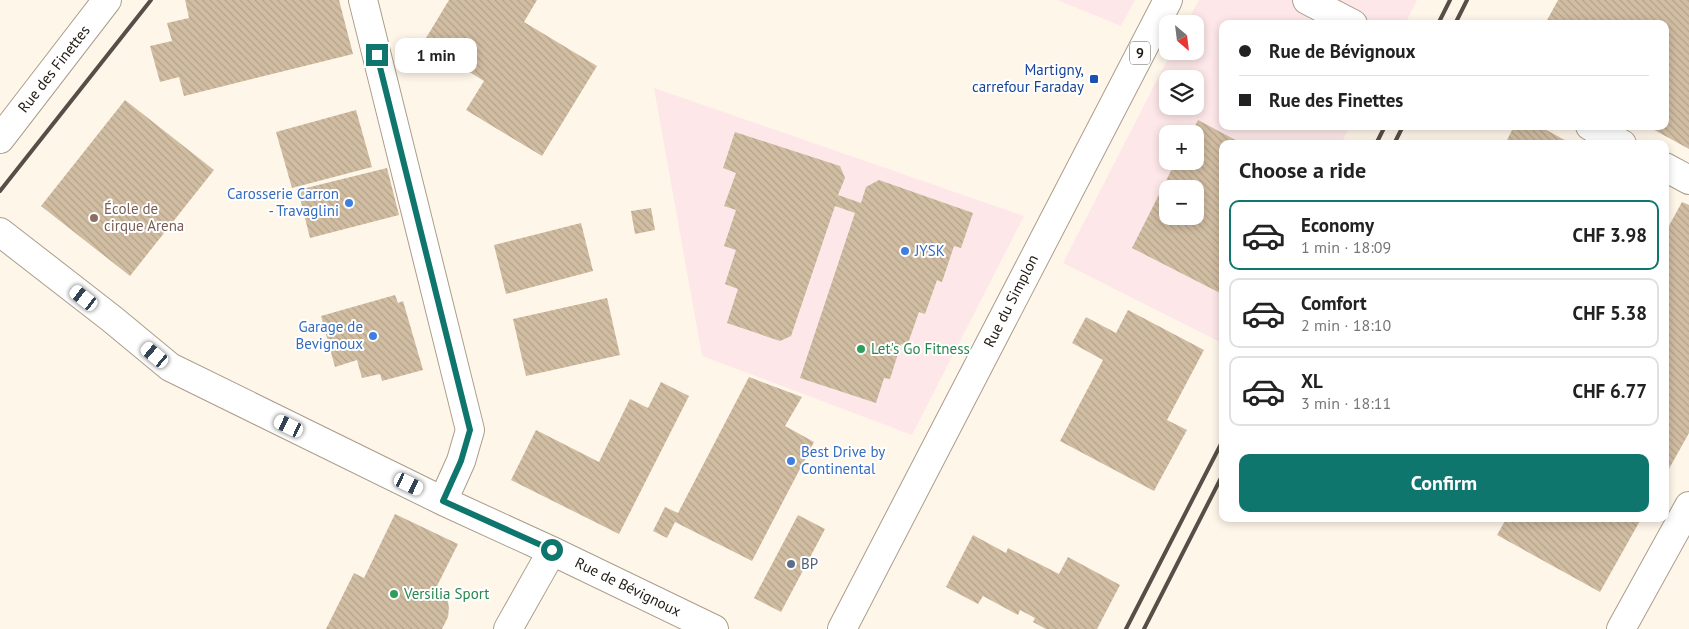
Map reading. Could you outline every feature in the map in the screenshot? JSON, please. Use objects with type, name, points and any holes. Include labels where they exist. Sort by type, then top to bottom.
[{"type":"street","name":"Rue des Finettes","points":[[0,139],[107,0]]},
{"type":"street","points":[[363,0],[470,430],[461,461],[443,501]]},
{"type":"street","name":"Rue du Simplon","points":[[842,629],[1168,0]]},
{"type":"street","points":[[1307,0],[1345,20]]},
{"type":"street","points":[[1597,130],[1615,140]]},
{"type":"street","points":[[1669,169],[1689,180]]},
{"type":"street","name":"Rue de Bévignoux","points":[[0,232],[170,367],[443,501],[552,550],[714,629]]},
{"type":"street","points":[[1621,629],[1689,506]]},
{"type":"street","points":[[508,629],[552,550]]},
{"type":"shaded area","points":[[1057,0],[1135,0],[1121,26]]},
{"type":"shaded area","points":[[1199,0],[1417,0],[1407,20],[1219,20],[1219,130],[1348,130],[1343,140],[1219,140],[1219,341],[1063,263],[1159,76],[1159,115],[1204,115],[1204,70],[1162,70],[1167,60],[1204,60],[1204,15],[1191,15]]},
{"type":"shaded area","points":[[654,88],[1024,216],[912,435],[702,356]]},
{"type":"building","points":[[185,0],[339,0],[353,54],[184,96],[179,77],[160,82],[150,46],[172,41],[167,23],[189,18]]},
{"type":"building","points":[[449,0],[537,0],[524,22],[597,66],[542,156],[466,110],[484,81],[423,43]]},
{"type":"building","points":[[1558,0],[1689,0],[1689,149],[1654,130],[1669,130],[1669,20],[1547,20]]},
{"type":"building","points":[[125,100],[214,170],[130,276],[41,206]]},
{"type":"building","points":[[356,110],[372,167],[292,188],[276,132]]},
{"type":"building","points":[[1198,120],[1236,140],[1219,140],[1219,292],[1132,248],[1159,195],[1159,225],[1204,225],[1204,180],[1166,180],[1171,170],[1204,170],[1204,125],[1196,125]]},
{"type":"building","points":[[1512,130],[1546,130],[1565,140],[1507,140]]},
{"type":"building","points":[[735,132],[840,166],[845,178],[838,195],[861,203],[866,187],[879,180],[973,213],[961,248],[954,246],[942,282],[937,280],[925,314],[919,312],[907,346],[901,344],[890,379],[884,378],[876,403],[800,378],[855,213],[835,206],[791,336],[780,341],[727,323],[738,289],[725,284],[736,250],[724,246],[736,210],[724,206],[736,173],[723,168]]},
{"type":"building","name":"Carosserie Carron - Travaglini","points":[[387,168],[399,215],[310,238],[298,190]]},
{"type":"building","points":[[1682,202],[1689,205],[1689,433],[1669,469],[1669,226]]},
{"type":"building","points":[[651,208],[655,230],[635,234],[631,211]]},
{"type":"building","points":[[581,223],[593,271],[506,294],[494,245]]},
{"type":"building","points":[[395,295],[398,303],[403,301],[423,370],[382,381],[380,374],[362,378],[357,360],[335,367],[321,316]]},
{"type":"building","points":[[607,298],[620,355],[526,376],[513,319]]},
{"type":"building","points":[[1128,310],[1204,350],[1167,420],[1187,430],[1154,491],[1060,441],[1103,360],[1072,343],[1086,317],[1116,333]]},
{"type":"building","points":[[749,377],[802,397],[785,426],[814,442],[752,561],[675,522],[667,538],[653,531],[665,507],[678,513]]},
{"type":"building","points":[[661,382],[689,396],[619,534],[511,480],[536,430],[599,462],[630,399],[648,408]]},
{"type":"building","name":"Versilia Sport","points":[[395,514],[458,544],[437,586],[447,597],[449,608],[448,617],[442,629],[326,629],[354,573],[364,578]]},
{"type":"building","points":[[798,515],[825,529],[781,612],[754,598]]},
{"type":"building","points":[[1504,522],[1639,522],[1600,592],[1497,535]]},
{"type":"building","points":[[973,535],[1006,553],[1008,548],[1059,574],[1068,557],[1120,585],[1097,629],[1046,629],[1033,622],[1035,618],[1020,610],[1018,615],[983,596],[978,604],[946,587]]},
{"type":"railway","points":[[0,191],[151,0]]},
{"type":"railway","points":[[1440,20],[1450,0]]},
{"type":"railway","points":[[1457,20],[1467,0]]},
{"type":"railway","points":[[1378,140],[1383,130]]},
{"type":"railway","points":[[1396,140],[1401,130]]},
{"type":"railway","points":[[1126,629],[1219,448]]},
{"type":"railway","points":[[1144,629],[1219,482]]},
{"type":"place","name":"Martigny, carrefour Faraday","points":[[1094,79]]},
{"type":"place","name":"Carosserie Carron - Travaglini","points":[[349,203]]},
{"type":"place","name":"École de cirque Arena","points":[[94,218]]},
{"type":"place","name":"JYSK","points":[[905,251]]},
{"type":"place","name":"Garage de Bevignoux","points":[[373,336]]},
{"type":"place","name":"Let's Go Fitness","points":[[861,349]]},
{"type":"place","name":"Best Drive by Continental","points":[[791,461]]},
{"type":"place","name":"BP","points":[[791,564]]},
{"type":"place","name":"Versilia Sport","points":[[394,594]]},
{"type":"route","points":[[377,55],[468,415],[470,430],[466,448],[443,501],[552,550]]}]
